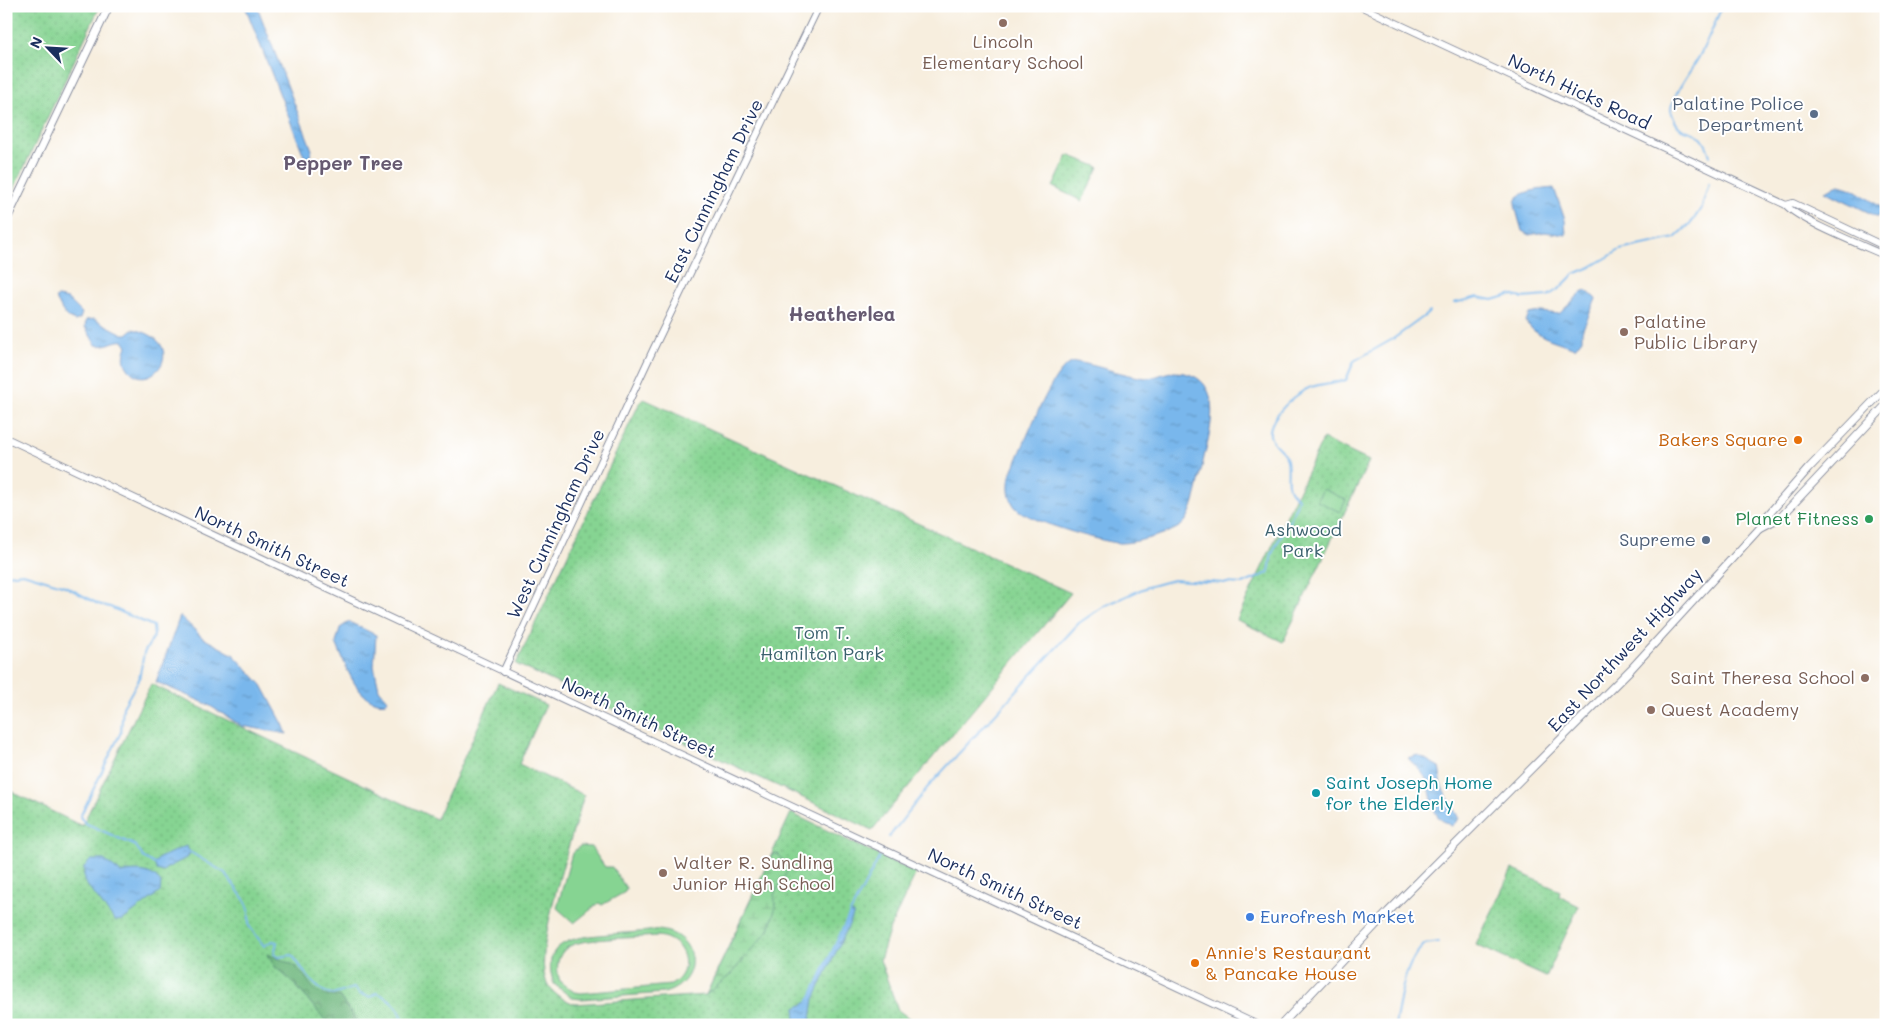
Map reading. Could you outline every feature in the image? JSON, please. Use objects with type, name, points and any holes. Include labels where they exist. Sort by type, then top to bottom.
[{"type":"main road","points":[[6,222],[109,6]]},
{"type":"main road","name":"East Northwest Highway","points":[[1281,1025],[1388,912],[1631,670],[1760,528],[1768,515],[1808,469],[1886,388]]},
{"type":"main road","name":"East Northwest Highway","points":[[1760,528],[1781,517],[1886,405]]},
{"type":"street","name":"East Cunningham Drive","points":[[636,388],[819,6]]},
{"type":"street","name":"North Hicks Road","points":[[1360,6],[1786,205],[1790,210],[1807,219],[1886,256]]},
{"type":"street","name":"North Hicks Road","points":[[1786,205],[1793,203],[1886,246]]},
{"type":"street","name":"West Cunningham Drive","points":[[503,672],[636,388]]},
{"type":"street","name":"North Smith Street","points":[[6,438],[1258,1025]]},
{"type":"green space","points":[[6,6],[100,6],[6,206]]},
{"type":"green space","points":[[1068,155],[1099,167],[1082,201],[1053,187]]},
{"type":"green space","name":"Tom T. Hamilton Park","points":[[644,399],[1071,593],[872,830],[516,664],[640,402]]},
{"type":"green space","name":"Ashwood Park","points":[[1323,439],[1369,461],[1283,642],[1237,620]]},
{"type":"green space","points":[[1323,489],[1346,500],[1340,512],[1317,501]]},
{"type":"green space","points":[[498,683],[546,705],[519,764],[584,795],[556,890],[545,944],[543,966],[548,986],[554,993],[575,1004],[706,995],[791,813],[916,873],[890,928],[880,960],[898,1010],[918,1025],[6,1025],[6,789],[82,826],[151,684],[436,819]]},
{"type":"green space","points":[[580,846],[591,847],[605,867],[612,867],[626,888],[625,892],[602,905],[599,903],[574,923],[557,908],[572,853]]},
{"type":"green space","points":[[772,854],[778,854],[789,868],[774,895],[776,906],[769,930],[730,975],[706,995]]},
{"type":"green space","points":[[1512,869],[1560,891],[1559,896],[1579,906],[1546,977],[1476,945]]},
{"type":"green space","points":[[657,930],[671,933],[681,939],[688,948],[691,958],[690,969],[686,979],[677,987],[664,993],[581,999],[572,998],[554,984],[550,969],[551,958],[556,949],[564,943],[586,937]],"holes":[[[657,936],[666,938],[680,948],[685,963],[679,979],[671,985],[581,993],[574,992],[560,981],[558,976],[558,960],[563,951],[572,945],[613,939]]]},
{"type":"green space","points":[[267,954],[296,967],[313,988],[323,995],[339,996],[360,1025],[331,1025],[293,982],[275,967]]},
{"type":"water","points":[[245,6],[257,6],[312,150],[309,158],[304,156]]},
{"type":"water","points":[[1839,185],[1853,189],[1884,209],[1886,217],[1876,216],[1825,191]]},
{"type":"water","points":[[1554,188],[1565,220],[1566,235],[1545,232],[1529,235],[1522,231],[1515,204],[1516,199],[1531,191]]},
{"type":"water","points":[[1587,291],[1596,299],[1582,331],[1582,339],[1575,348],[1541,335],[1534,331],[1526,321],[1529,314],[1541,312],[1559,314],[1582,292]]},
{"type":"water","points":[[55,298],[68,299],[82,313],[80,319],[75,321],[67,317]]},
{"type":"water","points":[[94,319],[123,334],[127,334],[133,329],[151,335],[161,344],[164,354],[162,364],[148,376],[139,376],[130,371],[125,362],[124,356],[127,346],[124,341],[100,346],[96,345],[85,327],[86,320]]},
{"type":"water","points":[[1076,362],[1146,378],[1172,372],[1188,374],[1199,379],[1206,388],[1212,410],[1209,436],[1191,509],[1188,518],[1183,524],[1171,531],[1133,542],[1110,542],[1082,535],[1034,518],[1016,508],[1011,501],[1009,493],[1010,476],[1034,419],[1056,378],[1066,366]]},
{"type":"water","points":[[180,616],[203,638],[234,655],[262,685],[287,734],[242,726],[207,704],[156,682]]},
{"type":"water","points":[[349,622],[376,635],[374,666],[379,689],[388,700],[384,703],[374,701],[359,689],[336,643],[340,628]]},
{"type":"water","points":[[1418,755],[1439,767],[1442,787],[1459,819],[1452,826],[1436,814],[1427,780],[1408,758]]},
{"type":"water","points":[[186,846],[190,852],[188,857],[165,869],[163,872],[157,870],[154,864],[159,858]]},
{"type":"water","points":[[91,860],[104,860],[121,873],[138,871],[153,875],[161,883],[160,892],[123,920],[115,921],[84,881],[84,867]]},
{"type":"water","points":[[850,913],[854,914],[814,999],[810,1025],[794,1025],[796,1008],[808,1002]]},
{"type":"waterway","points":[[1710,156],[1706,145],[1697,134],[1678,126],[1671,110],[1675,97],[1700,55],[1722,6]]},
{"type":"waterway","points":[[1454,303],[1478,297],[1493,300],[1510,295],[1522,298],[1548,296],[1560,288],[1574,274],[1591,267],[1620,250],[1675,238],[1692,222],[1702,207],[1709,183]]},
{"type":"waterway","points":[[889,837],[927,788],[1079,623],[1104,606],[1147,587],[1173,580],[1243,584],[1268,573],[1272,554],[1294,511],[1298,498],[1288,486],[1286,456],[1271,439],[1271,428],[1274,420],[1293,398],[1308,388],[1346,380],[1354,361],[1393,339],[1430,312]]},
{"type":"waterway","points":[[6,575],[23,573],[65,586],[98,604],[110,607],[153,626],[154,636],[144,653],[139,679],[123,707],[121,732],[80,817],[85,823],[136,846],[143,857],[154,864]]},
{"type":"waterway","points":[[190,852],[225,873],[246,902],[249,910],[249,926],[264,946],[272,941],[277,942],[274,954],[278,957],[292,955],[316,985],[328,993],[335,994],[354,988],[360,994],[371,997],[376,993],[382,995],[391,1001],[398,1010],[405,1025]]},
{"type":"waterway","points":[[808,1003],[850,913],[880,856]]},
{"type":"waterway","points":[[1395,1025],[1401,992],[1412,961],[1425,944],[1438,942]]},
{"type":"place","name":"Lincoln Elementary School","points":[[1003,23]]},
{"type":"place","name":"Palatine Police Department","points":[[1814,114]]},
{"type":"place","name":"Palatine Public Library","points":[[1624,332]]},
{"type":"place","name":"Bakers Square","points":[[1798,440]]},
{"type":"place","name":"Planet Fitness","points":[[1869,519]]},
{"type":"place","name":"Supreme","points":[[1706,540]]},
{"type":"place","name":"Saint Theresa School","points":[[1865,678]]},
{"type":"place","name":"Quest Academy","points":[[1651,710]]},
{"type":"place","name":"Saint Joseph Home for the Elderly","points":[[1316,793]]},
{"type":"place","name":"Walter R. Sundling Junior High School","points":[[663,873]]},
{"type":"place","name":"Eurofresh Market","points":[[1250,917]]},
{"type":"place","name":"Annie's Restaurant & Pancake House","points":[[1195,963]]},
{"type":"district","name":"Pepper Tree","points":[[343,163]]},
{"type":"district","name":"Heatherlea","points":[[842,314]]}]
